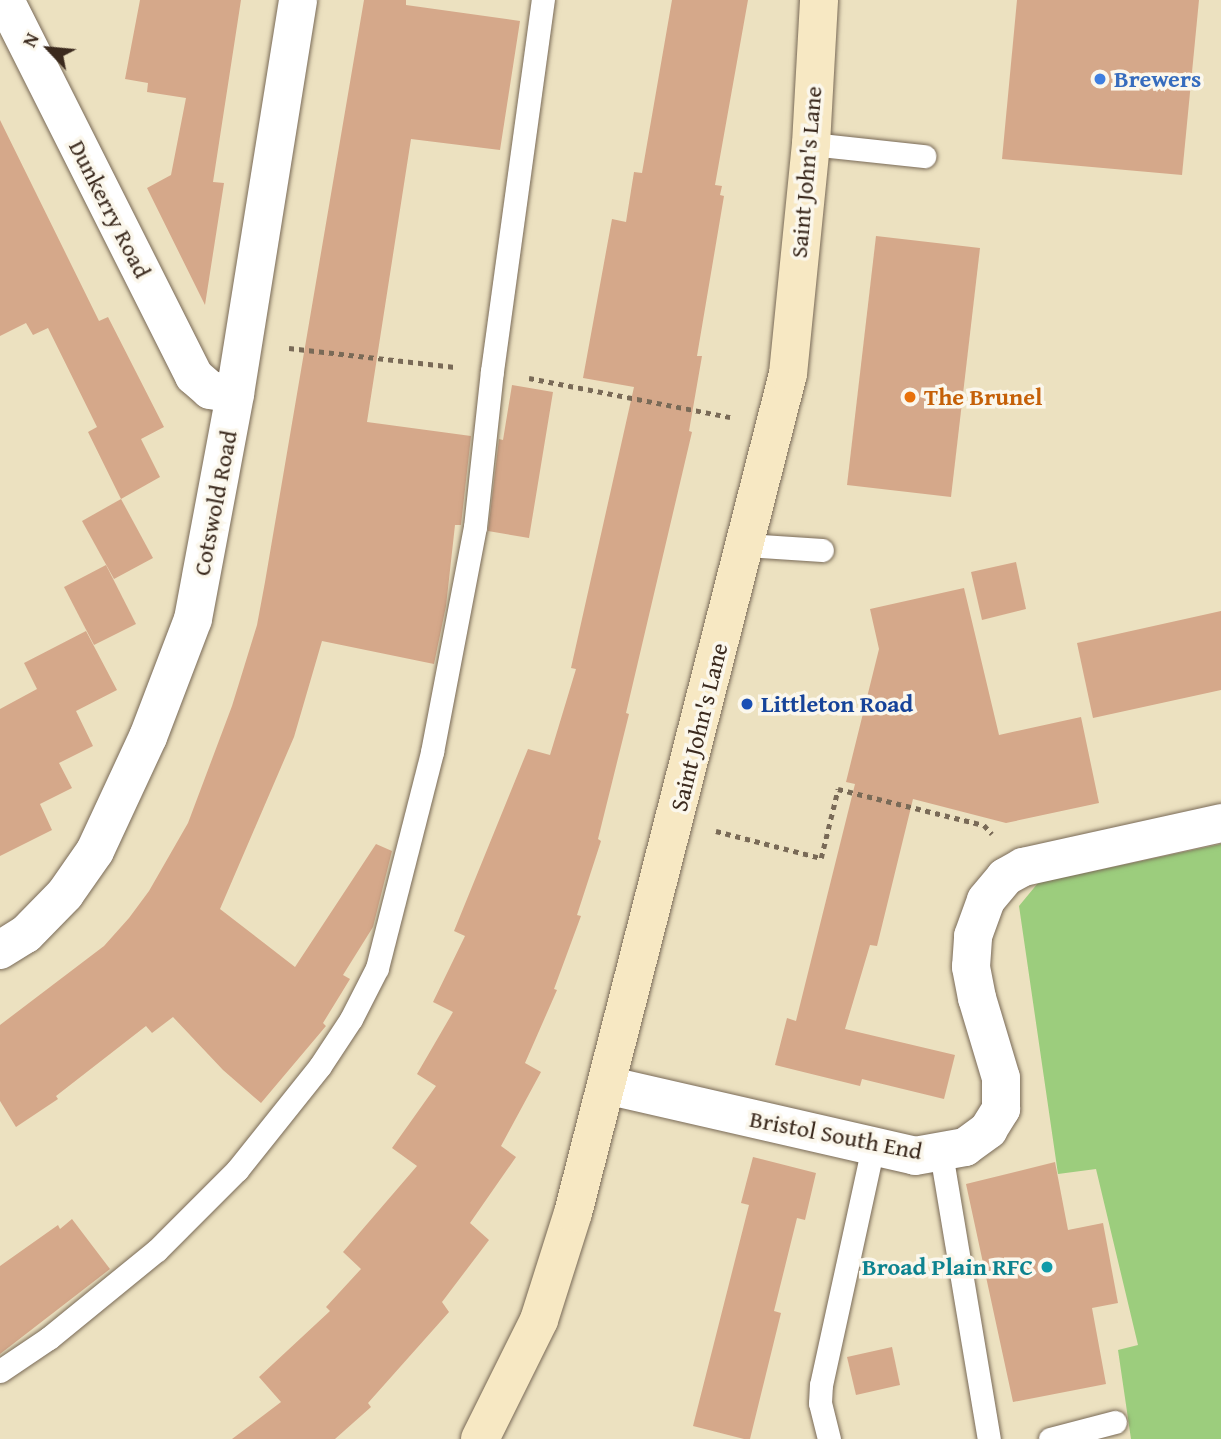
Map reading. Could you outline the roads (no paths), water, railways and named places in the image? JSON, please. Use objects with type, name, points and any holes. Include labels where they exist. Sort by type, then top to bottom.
[{"type":"main road","name":"Saint John's Lane","points":[[477,1437],[540,1320],[573,1213],[788,374],[811,144],[819,0]]},
{"type":"street","name":"Dunkerry Road","points":[[5,0],[194,376],[210,390],[235,394]]},
{"type":"street","name":"Cotswold Road","points":[[0,950],[34,926],[65,894],[95,851],[148,737],[193,619],[235,394],[298,0]]},
{"type":"street","name":"Bristol South End","points":[[606,1085],[915,1156],[965,1147],[988,1130],[1001,1109],[1000,1078],[971,967],[973,936],[986,900],[1005,877],[1023,867],[1221,823]]},
{"type":"lane","points":[[0,1371],[49,1338],[157,1250],[237,1170],[320,1066],[351,1019],[377,968],[432,752],[470,553],[543,0]]},
{"type":"lane","points":[[811,144],[924,156]]},
{"type":"lane","points":[[746,545],[822,550]]},
{"type":"lane","points":[[829,1439],[820,1403],[821,1385],[873,1146]]},
{"type":"lane","points":[[941,1153],[989,1439]]},
{"type":"lane","points":[[1050,1439],[1115,1422]]},
{"type":"place","name":"Brewers","points":[[1100,79]]},
{"type":"place","name":"The Brunel","points":[[910,397]]},
{"type":"place","name":"Littleton Road","points":[[747,704]]},
{"type":"place","name":"Broad Plain RFC","points":[[1047,1267]]}]
